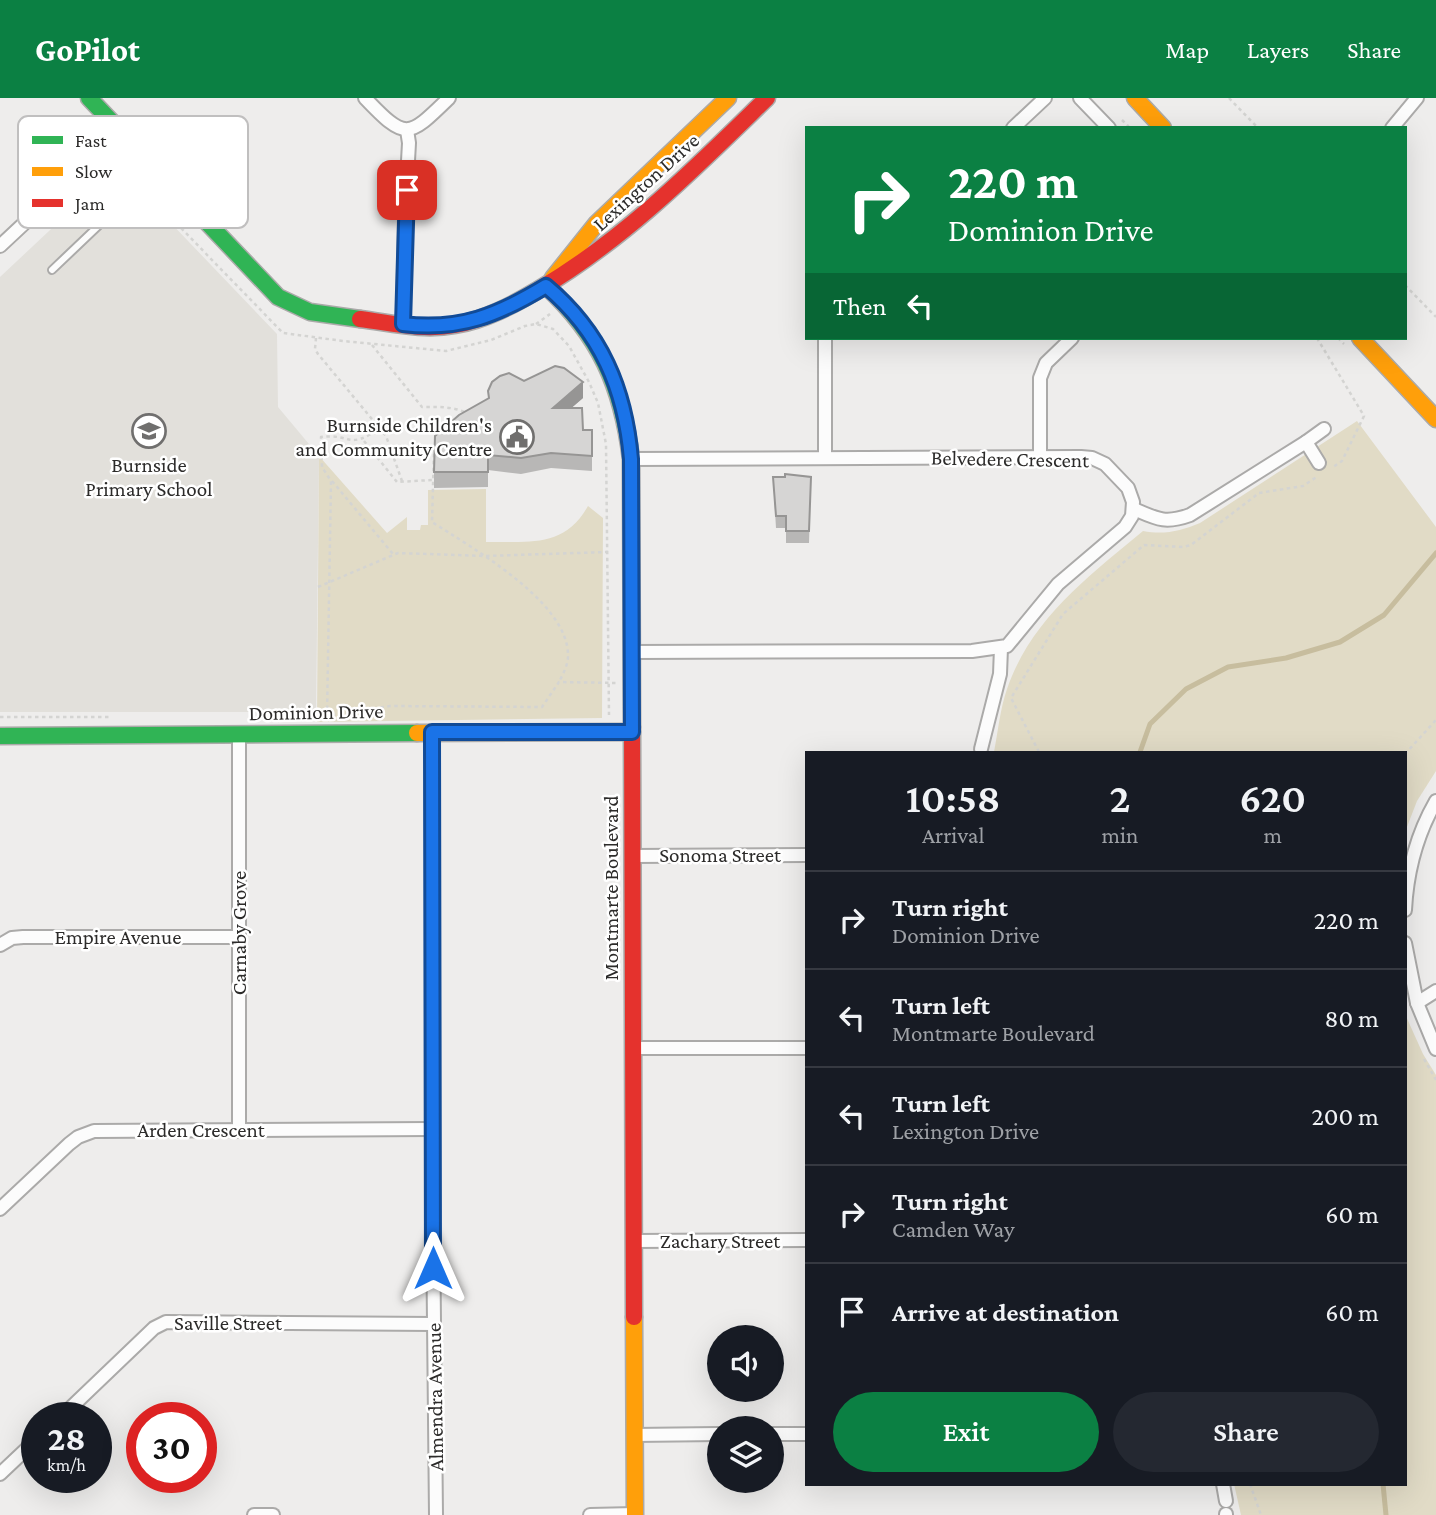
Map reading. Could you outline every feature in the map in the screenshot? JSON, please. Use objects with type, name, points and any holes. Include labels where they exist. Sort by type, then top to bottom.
[{"type":"street","name":"Lexington Drive","points":[[89,98],[106,116]]},
{"type":"street","points":[[365,98],[394,127],[407,130],[423,123],[449,98]]},
{"type":"street","name":"Lexington Drive","points":[[546,286],[597,223],[728,98]]},
{"type":"street","name":"Lexington Drive","points":[[213,228],[278,297],[291,307],[322,314],[442,327],[478,319],[498,313],[583,264],[640,219],[767,98]]},
{"type":"street","points":[[1015,126],[1045,98]]},
{"type":"street","points":[[1080,98],[1107,126]]},
{"type":"street","points":[[1135,98],[1161,126]]},
{"type":"street","points":[[1394,126],[1418,98]]},
{"type":"street","points":[[403,324],[409,143],[407,130]]},
{"type":"street","points":[[0,246],[19,228]]},
{"type":"street","name":"Montmarte Boulevard","points":[[546,286],[590,334],[612,372],[626,415],[631,459],[635,1515]]},
{"type":"street","points":[[825,340],[825,458]]},
{"type":"street","points":[[1040,457],[1040,378],[1046,363],[1070,340]]},
{"type":"street","points":[[1362,340],[1436,419]]},
{"type":"street","points":[[632,652],[972,651],[1001,648],[1011,644],[1058,584],[1125,527],[1133,509],[1157,520],[1173,521],[1190,515],[1324,429]]},
{"type":"street","points":[[1306,442],[1320,468]]},
{"type":"street","name":"Belvedere Crescent","points":[[631,459],[1081,457],[1099,460],[1112,470],[1128,488],[1133,509]]},
{"type":"street","points":[[981,749],[1000,674],[1001,648]]},
{"type":"street","name":"Almendra Avenue","points":[[432,732],[436,1515]]},
{"type":"street","name":"Dominion Drive","points":[[0,736],[632,732]]},
{"type":"street","name":"Carnaby Grove","points":[[239,735],[239,1131]]},
{"type":"street","points":[[1407,898],[1415,849],[1436,801]]},
{"type":"street","name":"Sonoma Street","points":[[632,856],[805,855]]},
{"type":"street","name":"Empire Avenue","points":[[0,945],[23,937],[239,937]]},
{"type":"street","points":[[1407,953],[1417,1003],[1436,1049]]},
{"type":"street","points":[[1417,1003],[1436,991]]},
{"type":"street","points":[[633,1048],[805,1048]]},
{"type":"street","name":"Arden Crescent","points":[[0,1209],[69,1144],[86,1133],[432,1129]]},
{"type":"street","name":"Zachary Street","points":[[634,1241],[805,1240]]},
{"type":"street","name":"Saville Street","points":[[77,1402],[154,1328],[166,1322],[434,1324]]},
{"type":"street","points":[[634,1435],[707,1434]]},
{"type":"street","points":[[784,1434],[805,1434]]},
{"type":"street","points":[[0,1474],[21,1454]]},
{"type":"street","points":[[1223,1486],[1226,1510]]},
{"type":"street","points":[[254,1515],[273,1515]]},
{"type":"street","points":[[590,1515],[635,1515]]},
{"type":"lane","points":[[52,270],[96,228]]},
{"type":"path","points":[[1229,98],[1256,126]]},
{"type":"path","points":[[180,228],[279,331],[293,336],[446,351],[491,340],[536,324],[553,329],[569,346],[589,382],[603,425],[607,469],[609,732]]},
{"type":"path","points":[[1407,287],[1436,317]]},
{"type":"path","points":[[317,337],[315,349],[318,354],[386,436],[402,481]]},
{"type":"path","points":[[1318,340],[1364,416],[1342,461],[1332,467]]},
{"type":"path","points":[[371,344],[422,407],[459,409],[473,418]]},
{"type":"path","points":[[380,428],[363,440],[321,437],[322,467],[393,554]]},
{"type":"path","points":[[363,440],[397,482],[432,481]]},
{"type":"path","points":[[316,716],[390,706],[542,707],[559,682],[568,661],[568,652],[558,624],[522,584],[432,522],[434,451],[440,443]]},
{"type":"path","points":[[1038,751],[1012,698],[1063,614],[1144,545],[1191,545],[1259,493],[1303,486],[1320,468]]},
{"type":"path","points":[[327,716],[331,481]]},
{"type":"path","points":[[318,587],[393,554],[485,556],[608,552]]},
{"type":"path","points":[[559,682],[631,683]]},
{"type":"path","points":[[0,717],[117,717]]},
{"type":"path","points":[[1407,752],[1436,720]]},
{"type":"path","points":[[1251,1486],[1261,1515]]},
{"type":"shaded area","name":"Burnside Primary School","points":[[52,228],[176,228],[277,334],[278,407],[319,456],[316,712],[0,712],[0,277]]},
{"type":"shaded area","points":[[1357,421],[1436,527],[1436,771],[1417,801],[1407,827],[1407,751],[994,751],[1007,689],[1031,641],[1046,620],[1083,582],[1143,531],[1158,533],[1200,523]]},
{"type":"shaded area","points":[[319,456],[387,533],[407,517],[407,530],[420,530],[421,525],[428,525],[428,490],[486,489],[486,542],[530,542],[556,536],[568,530],[588,506],[603,518],[602,718],[317,722]]},
{"type":"shaded area","points":[[1407,1018],[1436,1075],[1436,1515],[1241,1515],[1234,1486],[1407,1486]]},
{"type":"building","name":"Burnside Children's and Community Centre","points":[[555,366],[564,368],[583,382],[553,408],[582,408],[583,430],[592,430],[592,456],[551,453],[521,458],[488,455],[488,472],[434,472],[435,436],[459,415],[489,398],[488,391],[492,382],[509,373],[524,381]]},
{"type":"building","points":[[785,474],[811,477],[809,531],[786,531],[786,516],[776,516],[773,477],[785,477]]},
{"type":"waterway","points":[[1140,751],[1150,724],[1186,689],[1228,667],[1286,658],[1340,642],[1384,615],[1436,553]]},
{"type":"waterway","points":[[1383,1486],[1386,1515]]},
{"type":"traffic: fast","points":[[89,98],[106,116]]},
{"type":"traffic: fast","points":[[212,228],[278,297],[310,312],[360,319]]},
{"type":"traffic: fast","points":[[546,286],[565,305],[594,343],[614,385],[627,433],[631,459],[632,727]]},
{"type":"traffic: fast","points":[[0,736],[417,733]]},
{"type":"traffic: slow","points":[[553,278],[597,223],[728,98]]},
{"type":"traffic: slow","points":[[1135,98],[1161,126]]},
{"type":"traffic: slow","points":[[1362,340],[1436,419]]},
{"type":"traffic: slow","points":[[417,733],[632,732]]},
{"type":"traffic: slow","points":[[634,1317],[635,1515]]},
{"type":"traffic: jam","points":[[360,319],[408,326],[443,327],[477,320],[519,301],[570,270],[630,225],[686,176],[767,98]]},
{"type":"traffic: jam","points":[[632,727],[634,1317]]},
{"type":"place","name":"Burnside Primary School","points":[[149,431]]},
{"type":"place","name":"Burnside Children's and Community Centre","points":[[517,437]]},
{"type":"route","points":[[407,190],[403,324],[427,327],[456,325],[498,313],[546,286],[578,318],[612,372],[626,415],[631,459],[632,732],[432,732],[433,1268]]}]
